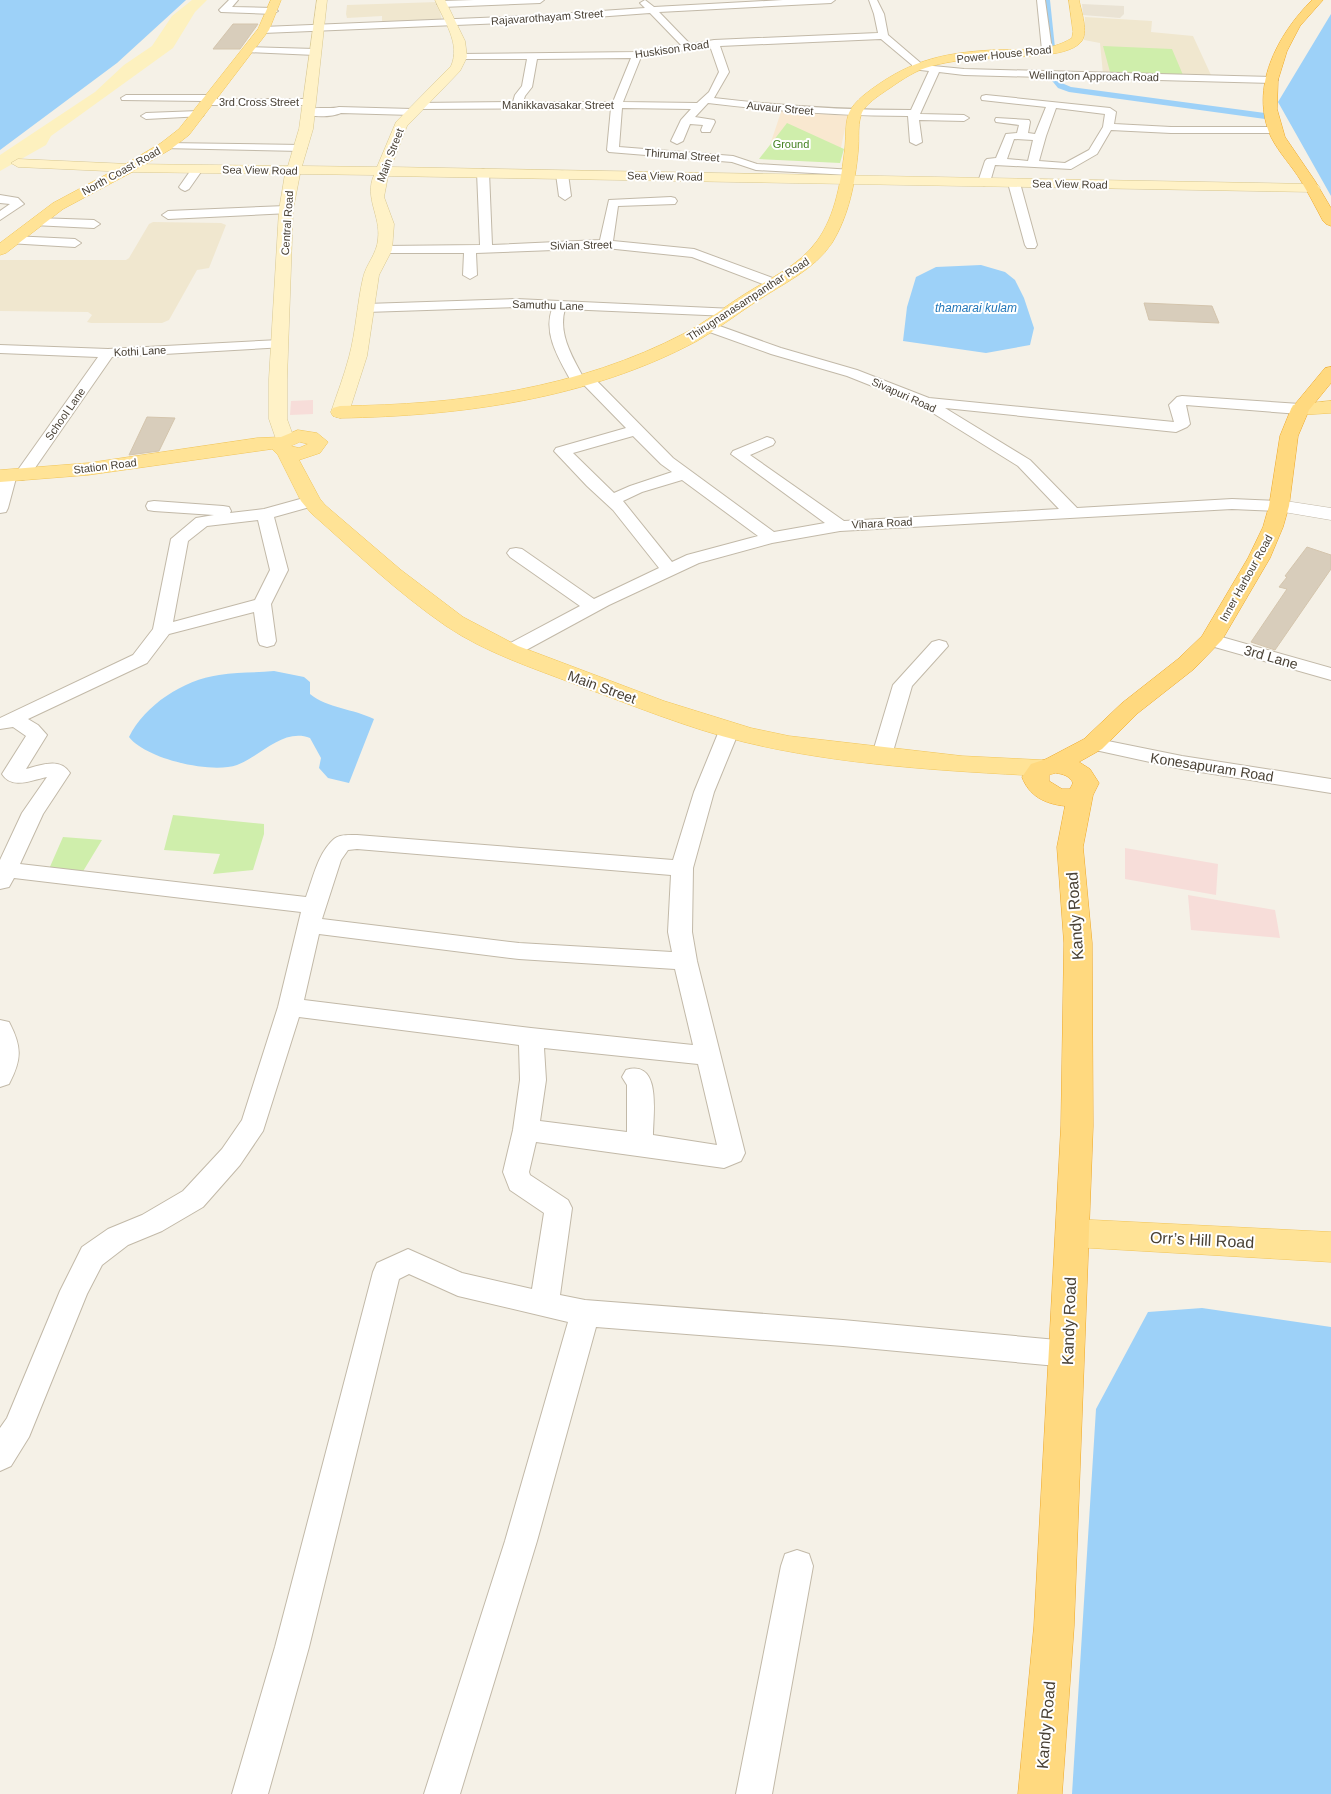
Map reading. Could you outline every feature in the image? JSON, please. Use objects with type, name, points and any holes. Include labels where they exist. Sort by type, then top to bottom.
[{"type":"highway","points":[[1318,0],[1291,31],[1278,56],[1269,97],[1275,130],[1282,144],[1313,188],[1331,220]]},
{"type":"highway","name":"Inner Harbour Road","points":[[1046,778],[1093,744],[1130,708],[1186,664],[1210,640],[1259,558],[1273,527],[1279,506],[1289,436],[1300,410],[1331,372]]},
{"type":"highway","points":[[1046,778],[1071,798],[1082,786],[1093,744]]},
{"type":"highway","name":"Kandy Road","points":[[1046,778],[1059,827],[1070,847]]},
{"type":"highway","name":"Kandy Road","points":[[1040,1794],[1054,1626],[1068,1354],[1077,1126],[1078,943],[1070,847],[1082,786]]},
{"type":"main road","name":"Central Road","points":[[297,444],[278,419],[286,210],[293,171],[301,148],[309,107],[322,0]]},
{"type":"main road","name":"Power House Road","points":[[923,68],[968,57],[1047,50],[1066,46],[1077,40],[1079,32],[1074,0]]},
{"type":"main road","points":[[441,2],[459,41],[461,57]]},
{"type":"main road","name":"North Coast Road","points":[[0,250],[66,202],[129,168],[166,146],[184,132],[249,50],[263,30],[275,5]]},
{"type":"main road","name":"Main Street","points":[[461,57],[456,68],[399,128],[382,172],[377,190],[386,224],[384,250],[371,275],[358,356],[340,412],[297,444],[289,460],[306,492],[393,576],[431,606],[470,631],[510,651],[622,694],[729,731],[790,744],[962,764],[1046,778]]},
{"type":"main road","points":[[854,113],[870,97],[923,68]]},
{"type":"main road","name":"Thirugnanasampanthar Road","points":[[340,412],[459,404],[529,392],[582,380],[642,360],[709,327],[772,283],[801,267],[813,258],[824,244],[836,220],[848,176],[854,113]]},
{"type":"main road","name":"Sea View Road","points":[[18,163],[197,170],[484,172],[652,176],[848,176],[1014,183],[1313,188]]},
{"type":"main road","points":[[1300,410],[1331,407]]},
{"type":"main road","name":"Main Street","points":[[297,444],[306,492]]},
{"type":"main road","name":"Station Road","points":[[10,476],[88,469],[210,451],[297,444]]},
{"type":"main road","name":"Orr’s Hill Road","points":[[1073,1233],[1331,1247]]},
{"type":"street","points":[[234,0],[224,10],[275,5]]},
{"type":"street","points":[[441,2],[540,0]]},
{"type":"street","points":[[642,0],[688,47]]},
{"type":"street","name":"Rajavarothayam Street","points":[[263,30],[450,23],[831,0]]},
{"type":"street","points":[[873,0],[879,14],[883,36],[923,68],[914,115],[916,142]]},
{"type":"street","points":[[1041,0],[1047,50]]},
{"type":"street","name":"Huskison Road","points":[[461,57],[636,55],[714,43],[883,36]]},
{"type":"street","points":[[677,141],[686,120],[713,93],[724,72],[714,43]]},
{"type":"street","points":[[249,50],[315,52]]},
{"type":"street","points":[[511,108],[527,87],[532,69],[533,55]]},
{"type":"street","name":"Thirumal Street","points":[[636,55],[617,105],[613,150],[734,159],[756,167],[848,176]]},
{"type":"street","name":"Wellington Approach Road","points":[[923,68],[1273,80]]},
{"type":"street","name":"3rd Cross Street","points":[[126,98],[210,100],[309,107],[334,112],[338,110],[415,109]]},
{"type":"street","points":[[984,182],[991,161],[1067,167],[1093,152],[1108,127],[1111,112],[986,98]]},
{"type":"street","name":"Manikkavasakar Street","points":[[415,109],[703,103]]},
{"type":"street","name":"Auvaur Street","points":[[703,103],[964,118]]},
{"type":"street","points":[[1033,164],[1040,137],[1052,105]]},
{"type":"street","points":[[146,116],[199,114]]},
{"type":"street","points":[[686,120],[710,122],[706,130]]},
{"type":"street","points":[[1000,120],[1024,122],[1021,136]]},
{"type":"street","points":[[1108,127],[1170,130],[1275,130]]},
{"type":"street","points":[[1000,161],[1010,136],[1040,137]]},
{"type":"street","points":[[166,146],[301,148]]},
{"type":"street","points":[[652,176],[653,153]]},
{"type":"street","points":[[185,187],[197,170]]},
{"type":"street","points":[[484,172],[486,249]]},
{"type":"street","points":[[562,174],[565,196]]},
{"type":"street","points":[[1014,183],[1031,245]]},
{"type":"street","points":[[0,200],[14,201],[18,204],[0,216]]},
{"type":"street","points":[[606,244],[614,203],[671,201]]},
{"type":"street","points":[[168,215],[286,210]]},
{"type":"street","points":[[0,222],[94,224]]},
{"type":"street","points":[[12,240],[75,243]]},
{"type":"street","name":"Sivian Street","points":[[384,250],[470,250],[656,243],[694,253],[772,283]]},
{"type":"street","points":[[470,250],[470,275]]},
{"type":"street","name":"Samuthu Lane","points":[[366,308],[516,303],[729,312]]},
{"type":"street","points":[[560,305],[555,324],[566,360],[582,380],[667,461],[771,538]]},
{"type":"street","name":"Sivapuri Road","points":[[709,327],[776,351],[852,373],[925,402],[1024,463],[1072,512]]},
{"type":"street","name":"Kothi Lane","points":[[0,349],[108,352],[280,344]]},
{"type":"street","name":"School Lane","points":[[10,476],[108,352]]},
{"type":"street","points":[[925,402],[1176,427],[1182,424],[1177,405],[1182,400],[1300,410]]},
{"type":"street","points":[[636,430],[562,450],[593,484],[612,500],[639,531],[668,570]]},
{"type":"street","points":[[767,442],[739,454],[840,526]]},
{"type":"street","points":[[612,500],[636,489],[684,474]]},
{"type":"street","points":[[0,508],[10,476]]},
{"type":"street","points":[[6,722],[140,658],[162,630],[180,539],[202,522],[265,514],[306,492]]},
{"type":"street","name":"Vihara Road","points":[[510,651],[594,607],[693,559],[771,538],[840,526],[1232,504],[1279,506]]},
{"type":"street","points":[[154,506],[265,514]]},
{"type":"street","points":[[1279,506],[1331,514]]},
{"type":"street","points":[[265,514],[279,570],[262,604],[267,641]]},
{"type":"street","points":[[516,553],[594,607]]},
{"type":"street","points":[[162,630],[262,604]]},
{"type":"street","name":"3rd Lane","points":[[1210,640],[1331,674]]},
{"type":"street","points":[[882,755],[902,685],[939,646]]},
{"type":"street","points":[[6,722],[37,735],[12,774],[17,777],[54,769],[60,773],[33,813],[20,837],[3,877],[312,916],[519,951],[685,961]]},
{"type":"street","points":[[526,1130],[640,1144],[724,1158],[732,1153],[685,961],[680,932],[682,868],[704,792],[729,731]]},
{"type":"street","name":"Konesapuram Road","points":[[1093,744],[1188,764],[1331,786]]},
{"type":"street","points":[[0,1456],[18,1428],[74,1291],[92,1256],[118,1237],[152,1223],[194,1199],[231,1157],[254,1124],[290,1007],[312,916],[331,858],[342,843],[367,843],[682,868]]},
{"type":"street","points":[[290,1007],[531,1037],[708,1056]]},
{"type":"street","points":[[0,1029],[8,1042],[8,1058],[0,1077]]},
{"type":"street","points":[[531,1037],[533,1080],[526,1130],[516,1172],[519,1182],[558,1208],[544,1306]]},
{"type":"street","points":[[635,1077],[640,1083],[640,1144]]},
{"type":"street","points":[[250,1794],[294,1638],[387,1272],[408,1261],[458,1284],[544,1306],[585,1314],[843,1333],[1068,1354]]},
{"type":"street","points":[[442,1794],[521,1541],[585,1314]]},
{"type":"street","points":[[754,1794],[797,1566]]},
{"type":"shaded area","points":[[438,2],[442,22],[382,25],[382,16],[347,18],[346,14],[347,5]]},
{"type":"shaded area","points":[[1082,4],[1124,6],[1124,14],[1120,18],[1083,15]]},
{"type":"shaded area","points":[[1085,17],[1152,21],[1151,32],[1193,36],[1211,75],[1103,74],[1100,43],[1084,40]]},
{"type":"shaded area","points":[[782,109],[848,114],[838,162],[766,157]]},
{"type":"shaded area","points":[[153,222],[221,223],[226,225],[209,268],[197,270],[169,320],[162,323],[91,323],[87,322],[92,315],[88,312],[0,311],[0,260],[126,260],[149,224]]},
{"type":"shaded area","points":[[313,400],[313,414],[290,415],[291,401]]},
{"type":"shaded area","points":[[1125,848],[1218,864],[1216,895],[1125,879]]},
{"type":"shaded area","points":[[1188,895],[1275,910],[1280,938],[1191,930]]},
{"type":"green space","points":[[1103,46],[1172,49],[1183,75],[1110,72]]},
{"type":"green space","name":"Ground","points":[[787,123],[844,149],[840,163],[759,159]]},
{"type":"green space","points":[[173,815],[264,824],[264,834],[253,870],[213,874],[220,854],[164,850]]},
{"type":"green space","points":[[63,837],[102,840],[82,873],[49,869]]},
{"type":"sand","points":[[192,0],[207,0],[195,12],[173,48],[51,136],[46,145],[0,171],[0,155],[95,92],[124,65],[152,46],[172,16]]},
{"type":"water","points":[[0,0],[186,0],[117,63],[0,150]]},
{"type":"water","points":[[1331,14],[1331,196],[1278,102]]},
{"type":"water","name":"thamarai kulam","points":[[981,265],[1005,272],[1015,280],[1024,298],[1034,328],[1030,345],[986,353],[903,341],[907,307],[916,277],[936,267]]},
{"type":"water","points":[[274,671],[304,677],[310,682],[310,694],[317,699],[374,719],[349,783],[328,778],[319,768],[321,758],[310,738],[300,736],[281,740],[237,765],[212,768],[180,763],[164,758],[137,745],[129,737],[136,725],[155,705],[179,688],[192,682],[226,674]]},
{"type":"water","points":[[1202,1308],[1331,1327],[1331,1794],[1072,1794],[1096,1409],[1148,1312]]},
{"type":"building","points":[[233,24],[258,24],[240,49],[213,49]]},
{"type":"building","points":[[1144,303],[1212,306],[1219,323],[1149,320]]},
{"type":"building","points":[[147,417],[175,418],[159,451],[129,455]]},
{"type":"building","points":[[1307,547],[1331,555],[1331,569],[1275,650],[1251,642],[1287,589],[1279,587],[1287,577],[1285,576]]},
{"type":"waterway","points":[[1046,0],[1051,48]]},
{"type":"waterway","points":[[1053,77],[1061,86],[1069,89],[1265,116]]}]
